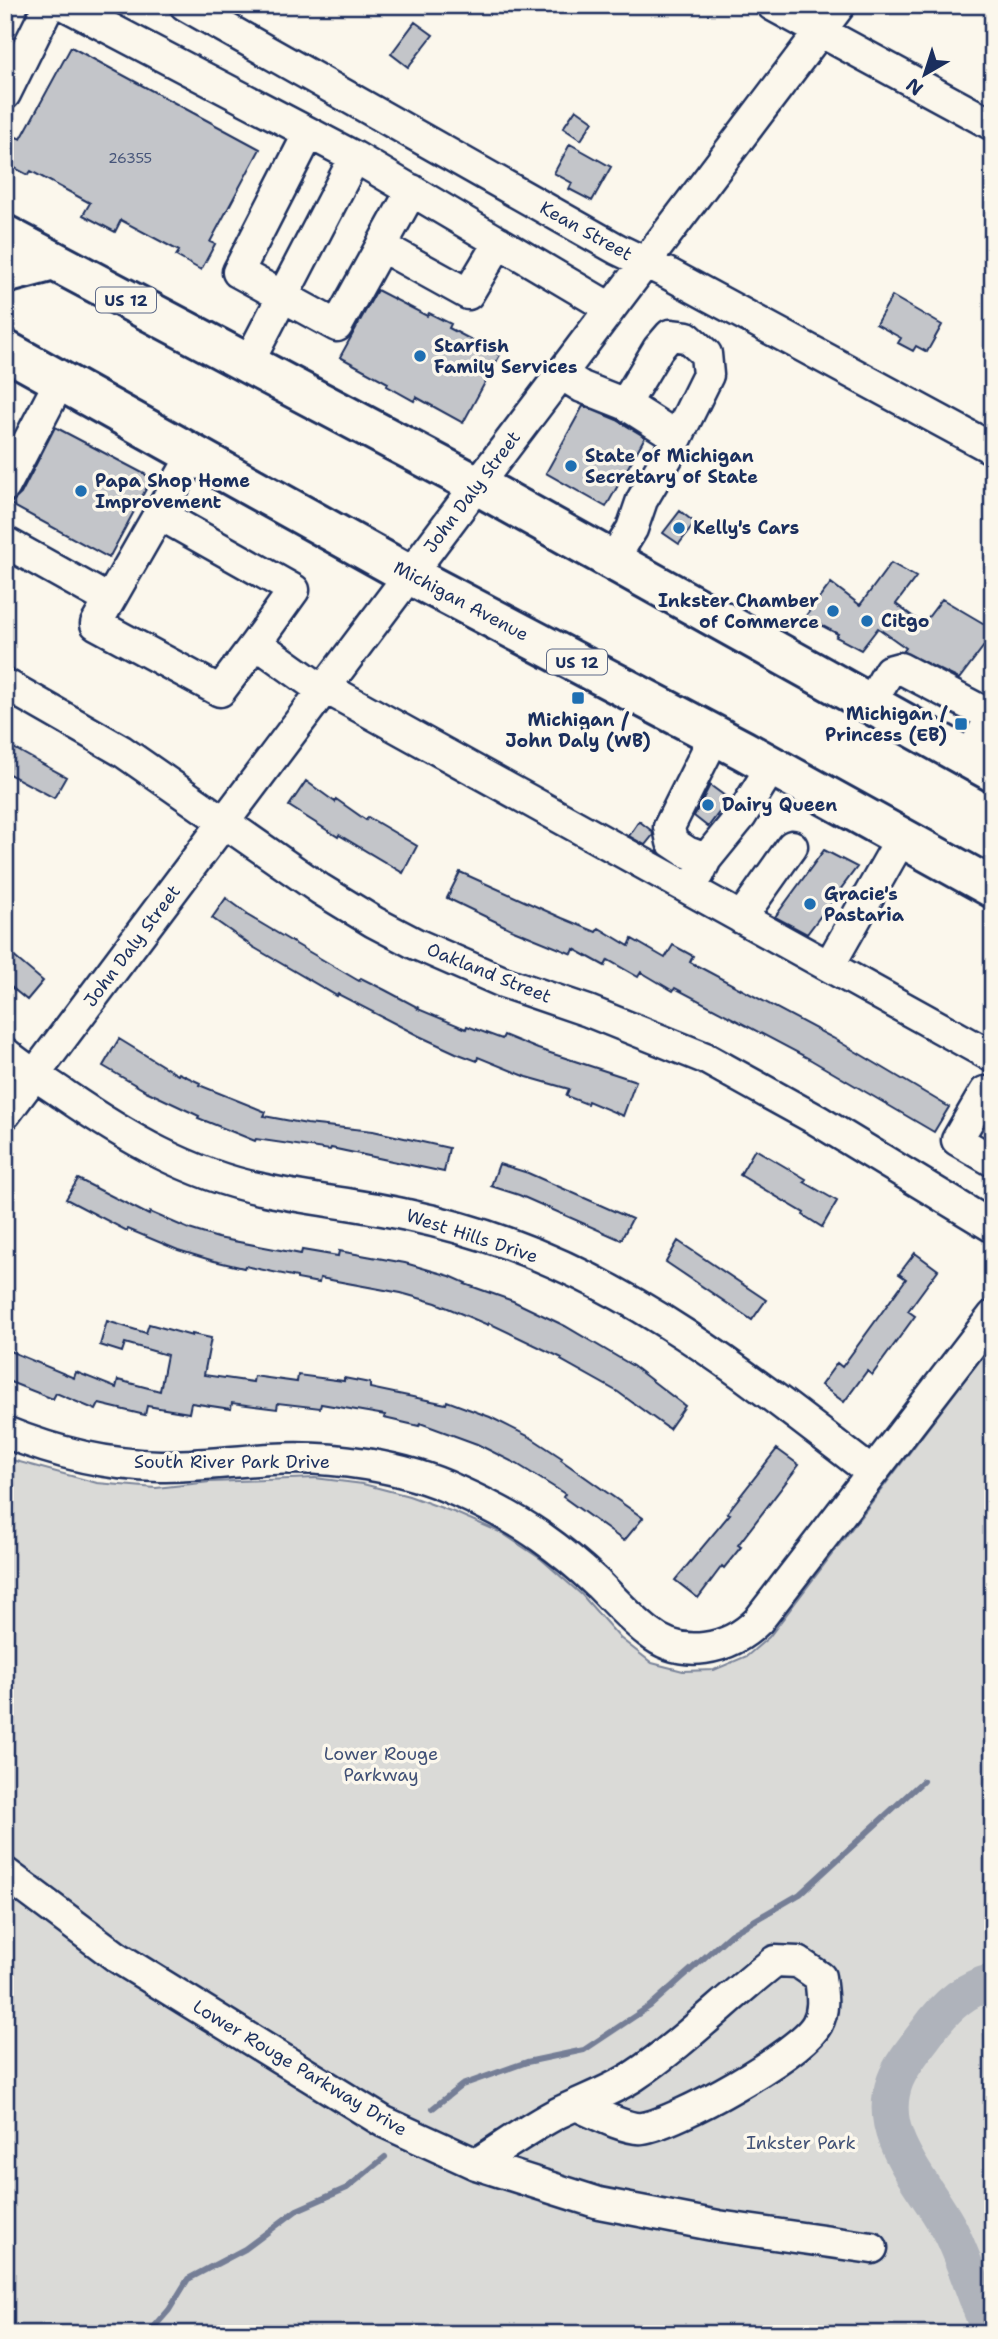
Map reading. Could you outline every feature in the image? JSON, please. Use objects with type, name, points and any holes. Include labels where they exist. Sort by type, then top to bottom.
[{"type":"main road","name":"US 12","points":[[5,235],[477,485],[981,765]]},
{"type":"main road","points":[[5,275],[54,261]]},
{"type":"main road","name":"Michigan Avenue","points":[[5,350],[410,575],[715,735],[992,886]]},
{"type":"street","points":[[5,94],[49,5]]},
{"type":"street","points":[[65,5],[355,157],[610,309]]},
{"type":"street","name":"Kean Street","points":[[185,5],[604,242],[993,449]]},
{"type":"street","points":[[772,5],[993,125]]},
{"type":"street","name":"John Daly Street","points":[[5,1114],[840,5]]},
{"type":"street","points":[[309,133],[238,272],[337,326],[411,190]]},
{"type":"street","points":[[247,365],[355,157]]},
{"type":"street","points":[[381,246],[468,294],[499,242]]},
{"type":"street","points":[[613,560],[632,529],[642,500],[708,375],[706,354],[687,337],[670,335],[658,349],[625,404]]},
{"type":"street","points":[[561,374],[582,387],[625,404],[677,437]]},
{"type":"street","points":[[5,486],[60,381]]},
{"type":"street","points":[[159,513],[294,590],[220,691],[96,624],[159,513],[193,455]]},
{"type":"street","points":[[5,542],[110,600]]},
{"type":"street","points":[[256,643],[324,690],[993,1057]]},
{"type":"street","points":[[870,704],[889,671],[900,668],[992,717],[981,765]]},
{"type":"street","name":"Oakland Street","points":[[5,684],[122,751],[320,889],[416,944],[503,982],[588,1011],[705,1058],[817,1120],[993,1227]]},
{"type":"street","points":[[706,859],[687,852],[672,842],[669,827],[715,735]]},
{"type":"street","points":[[692,891],[706,859],[741,816],[772,766]]},
{"type":"street","points":[[829,967],[902,837]]},
{"type":"street","points":[[741,918],[792,846]]},
{"type":"street","name":"West Hills Drive","points":[[5,1053],[131,1139],[198,1171],[260,1189],[406,1214],[445,1224],[510,1244],[579,1274],[644,1308],[693,1339],[871,1472]]},
{"type":"street","points":[[993,1096],[985,1092],[957,1140],[993,1161]]},
{"type":"street","name":"South River Park Drive","points":[[5,1432],[56,1450],[106,1461],[156,1466],[197,1466],[304,1458],[346,1462],[421,1478],[497,1509],[540,1536],[583,1570],[648,1633],[663,1642],[684,1648],[702,1649],[736,1639],[750,1629],[993,1316]]},
{"type":"street","name":"Lower Rouge Parkway Drive","points":[[5,1872],[117,1957],[384,2122],[476,2164],[599,2203],[718,2226],[872,2248]]},
{"type":"street","points":[[476,2164],[554,2115],[632,2077],[684,2039],[775,1961],[798,1962],[820,1977],[824,2002],[816,2026],[778,2061],[690,2112],[640,2129],[576,2105]]},
{"type":"green space","points":[[993,1343],[993,2334],[5,2334],[5,1458],[97,1483],[156,1488],[210,1482],[315,1478],[363,1484],[409,1496],[502,1533],[541,1559],[582,1595],[620,1638],[652,1663],[683,1671],[714,1670],[747,1656],[769,1637]]},
{"type":"building","points":[[415,22],[433,35],[408,67],[391,54]]},
{"type":"building","points":[[71,47],[260,149],[210,242],[215,244],[201,270],[176,256],[179,251],[121,220],[115,232],[83,215],[90,203],[31,171],[28,175],[5,163],[5,153],[14,136],[21,139]]},
{"type":"building","points":[[576,109],[593,121],[581,140],[563,128]]},
{"type":"building","points":[[570,144],[611,167],[592,201],[569,189],[572,183],[554,173]]},
{"type":"building","name":"Starfish Family Services","points":[[377,290],[427,316],[429,313],[451,324],[449,328],[500,355],[463,423],[416,397],[414,401],[387,386],[388,383],[340,357]]},
{"type":"building","points":[[892,296],[942,325],[927,352],[916,346],[913,351],[898,343],[901,338],[876,324]]},
{"type":"building","points":[[583,406],[617,420],[645,437],[606,507],[546,473]]},
{"type":"building","name":"Papa Shop Home Improvement","points":[[55,427],[152,478],[109,558],[10,504],[21,494]]},
{"type":"building","name":"Kelly's Cars","points":[[680,511],[695,523],[679,544],[663,533]]},
{"type":"building","points":[[891,563],[916,577],[896,604],[923,624],[942,599],[993,629],[993,634],[959,679],[903,652],[906,648],[878,628],[861,650],[836,637],[838,634],[805,617],[831,583],[860,605]]},
{"type":"building","points":[[10,746],[66,777],[54,798],[5,772],[5,755]]},
{"type":"building","points":[[306,781],[335,802],[336,799],[366,820],[368,817],[417,846],[403,873],[289,806]]},
{"type":"building","name":"Dairy Queen","points":[[710,785],[729,799],[708,827],[694,816]]},
{"type":"building","points":[[639,821],[652,831],[653,835],[645,845],[629,836]]},
{"type":"building","points":[[824,850],[857,867],[807,934],[775,917]]},
{"type":"building","points":[[460,872],[596,932],[599,928],[629,946],[632,939],[665,958],[673,945],[693,956],[690,962],[833,1038],[949,1107],[934,1132],[806,1057],[675,988],[673,991],[641,972],[638,977],[608,960],[605,966],[574,949],[572,954],[511,929],[447,898]]},
{"type":"building","points":[[226,898],[247,915],[359,981],[361,978],[418,1009],[466,1029],[467,1026],[502,1039],[504,1035],[636,1081],[623,1116],[588,1101],[587,1104],[566,1096],[569,1089],[527,1077],[478,1057],[477,1061],[456,1053],[338,994],[337,996],[253,947],[212,918]]},
{"type":"building","points":[[5,949],[43,981],[27,1000],[5,982]]},
{"type":"building","points":[[119,1039],[178,1075],[179,1073],[200,1083],[199,1085],[266,1112],[264,1116],[373,1131],[449,1148],[444,1172],[331,1148],[255,1141],[198,1118],[199,1116],[146,1091],[103,1066]]},
{"type":"building","points":[[755,1149],[837,1201],[822,1227],[803,1215],[804,1213],[740,1175]]},
{"type":"building","points":[[499,1164],[528,1173],[632,1219],[621,1240],[519,1195],[491,1186]]},
{"type":"building","points":[[78,1179],[149,1215],[150,1212],[218,1238],[301,1254],[302,1250],[338,1256],[339,1251],[405,1263],[450,1276],[513,1301],[565,1326],[633,1366],[685,1406],[669,1429],[618,1392],[561,1360],[562,1358],[489,1323],[488,1325],[436,1303],[401,1293],[320,1278],[319,1283],[245,1266],[244,1268],[178,1250],[128,1229],[127,1231],[66,1199]]},
{"type":"building","points":[[678,1241],[766,1300],[752,1320],[666,1262]]},
{"type":"building","points":[[915,1253],[938,1270],[908,1311],[915,1316],[872,1375],[867,1371],[844,1402],[821,1385],[837,1363],[842,1367],[906,1279],[899,1274]]},
{"type":"building","points":[[107,1321],[146,1333],[149,1324],[192,1336],[211,1338],[204,1375],[253,1382],[254,1376],[297,1382],[298,1375],[344,1381],[344,1378],[370,1383],[370,1388],[446,1404],[447,1401],[490,1417],[530,1437],[643,1518],[624,1541],[563,1497],[565,1494],[517,1464],[477,1444],[420,1423],[419,1426],[384,1418],[385,1415],[321,1404],[320,1408],[278,1403],[277,1409],[232,1403],[231,1409],[191,1403],[189,1413],[147,1406],[145,1415],[99,1404],[96,1410],[56,1393],[53,1399],[5,1380],[5,1349],[74,1378],[76,1372],[116,1388],[118,1380],[160,1391],[167,1355],[125,1343],[122,1352],[100,1345]]},
{"type":"building","points":[[777,1449],[799,1465],[738,1545],[741,1547],[724,1568],[722,1566],[698,1598],[675,1580],[730,1514],[727,1513]]},
{"type":"waterway","points":[[433,2108],[462,2085],[527,2062],[584,2050],[650,2006],[731,1934],[800,1894],[923,1781]]},
{"type":"waterway","points":[[991,2334],[952,2235],[898,2143],[890,2102],[901,2068],[940,2015],[964,1994],[993,1982]]},
{"type":"waterway","points":[[148,2334],[169,2310],[188,2279],[245,2249],[297,2210],[347,2188],[385,2157]]},
{"type":"place","name":"Starfish Family Services","points":[[420,356]]},
{"type":"place","name":"State of Michigan Secretary of State","points":[[571,466]]},
{"type":"place","name":"Papa Shop Home Improvement","points":[[81,491]]},
{"type":"place","name":"Kelly's Cars","points":[[679,528]]},
{"type":"place","name":"Inkster Chamber of Commerce","points":[[833,611]]},
{"type":"place","name":"Citgo","points":[[867,621]]},
{"type":"place","name":"Michigan / John Daly (WB)","points":[[578,698]]},
{"type":"place","name":"Michigan / Princess (EB)","points":[[961,724]]},
{"type":"place","name":"Dairy Queen","points":[[708,805]]},
{"type":"place","name":"Gracie's Pastaria","points":[[810,904]]},
{"type":"park label","name":"Lower Rouge Parkway","points":[[381,1764]]},
{"type":"park label","name":"Inkster Park","points":[[801,2143]]}]
